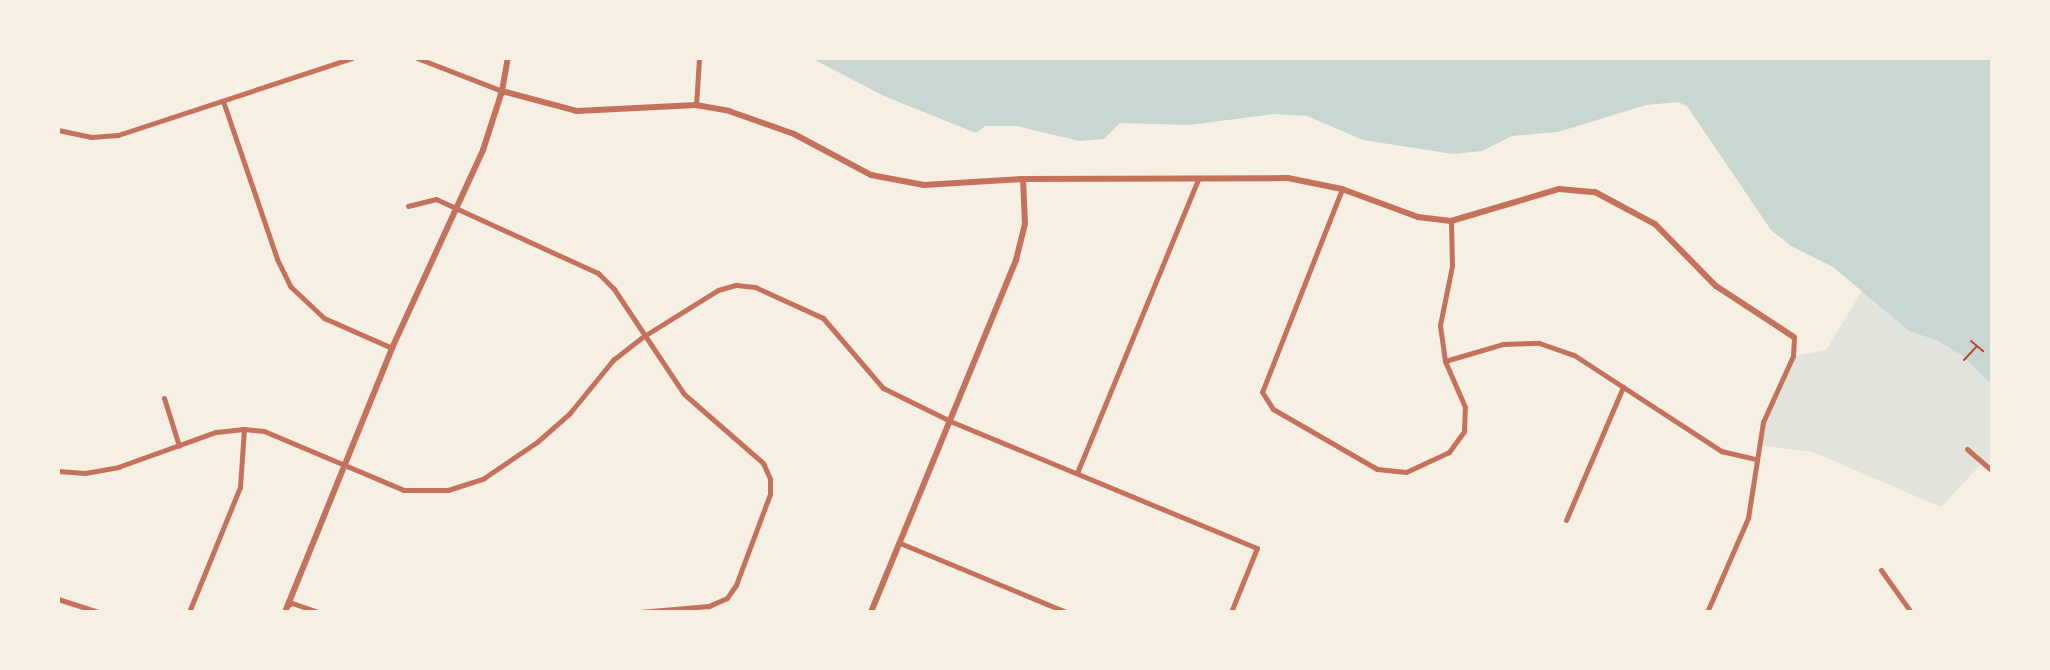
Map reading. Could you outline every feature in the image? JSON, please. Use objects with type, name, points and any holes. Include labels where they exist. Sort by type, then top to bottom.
[{"type":"street","points":[[58,130],[91,137],[118,135],[352,58]]},
{"type":"street","points":[[417,58],[502,91],[577,111],[696,105],[765,121],[845,164],[900,182],[952,186],[1023,179],[1288,178],[1342,189],[1418,217],[1451,221],[1559,189],[1595,192],[1655,224],[1716,286],[1794,337],[1793,356],[1763,422],[1748,518],[1707,612]]},
{"type":"street","points":[[287,609],[392,348],[494,122],[508,58]]},
{"type":"street","points":[[696,105],[699,58]]},
{"type":"street","points":[[223,101],[277,259],[290,286],[324,318],[392,348]]},
{"type":"street","points":[[871,612],[1016,260],[1025,224],[1023,179]]},
{"type":"street","points":[[1077,473],[1198,179]]},
{"type":"street","points":[[1342,189],[1263,381],[1265,401],[1278,413],[1377,469],[1406,472],[1449,452],[1464,431],[1465,407],[1445,361],[1440,325],[1452,266],[1451,221]]},
{"type":"street","points":[[408,206],[436,199],[598,273],[614,289],[684,394],[763,463],[770,479],[770,494],[736,585],[727,598],[709,606],[639,612]]},
{"type":"street","points":[[58,471],[85,473],[118,467],[216,432],[244,429],[264,431],[404,490],[448,490],[484,478],[537,442],[569,414],[613,360],[644,336],[718,290],[736,285],[755,287],[823,318],[883,388],[950,421],[1257,548],[1231,612]]},
{"type":"street","points":[[1445,361],[1503,344],[1539,343],[1574,355],[1721,451],[1756,459]]},
{"type":"street","points":[[1566,520],[1623,387]]},
{"type":"street","points":[[164,398],[179,446]]},
{"type":"street","points":[[189,612],[240,487],[244,429]]},
{"type":"street","points":[[1967,449],[1992,471]]},
{"type":"street","points":[[900,543],[1066,612]]},
{"type":"street","points":[[1881,570],[1911,612]]},
{"type":"street","points":[[58,599],[98,612]]},
{"type":"street","points":[[287,609],[292,603],[318,612]]},
{"type":"path","points":[[1971,341],[1983,351]]},
{"type":"path","points":[[1964,360],[1977,346]]},
{"type":"shaded area","points":[[811,58],[1992,58],[1992,386],[1963,356],[1938,341],[1909,331],[1833,267],[1791,246],[1771,230],[1687,106],[1678,102],[1646,105],[1558,132],[1512,136],[1482,151],[1453,154],[1363,140],[1307,116],[1273,114],[1189,125],[1120,123],[1104,139],[1079,141],[1017,126],[985,126],[976,133],[884,96]]},
{"type":"shaded area","points":[[1862,291],[1909,331],[1938,341],[1963,356],[1992,386],[1992,471],[1982,463],[1941,507],[1813,452],[1758,445],[1763,422],[1793,356],[1826,350]]}]
